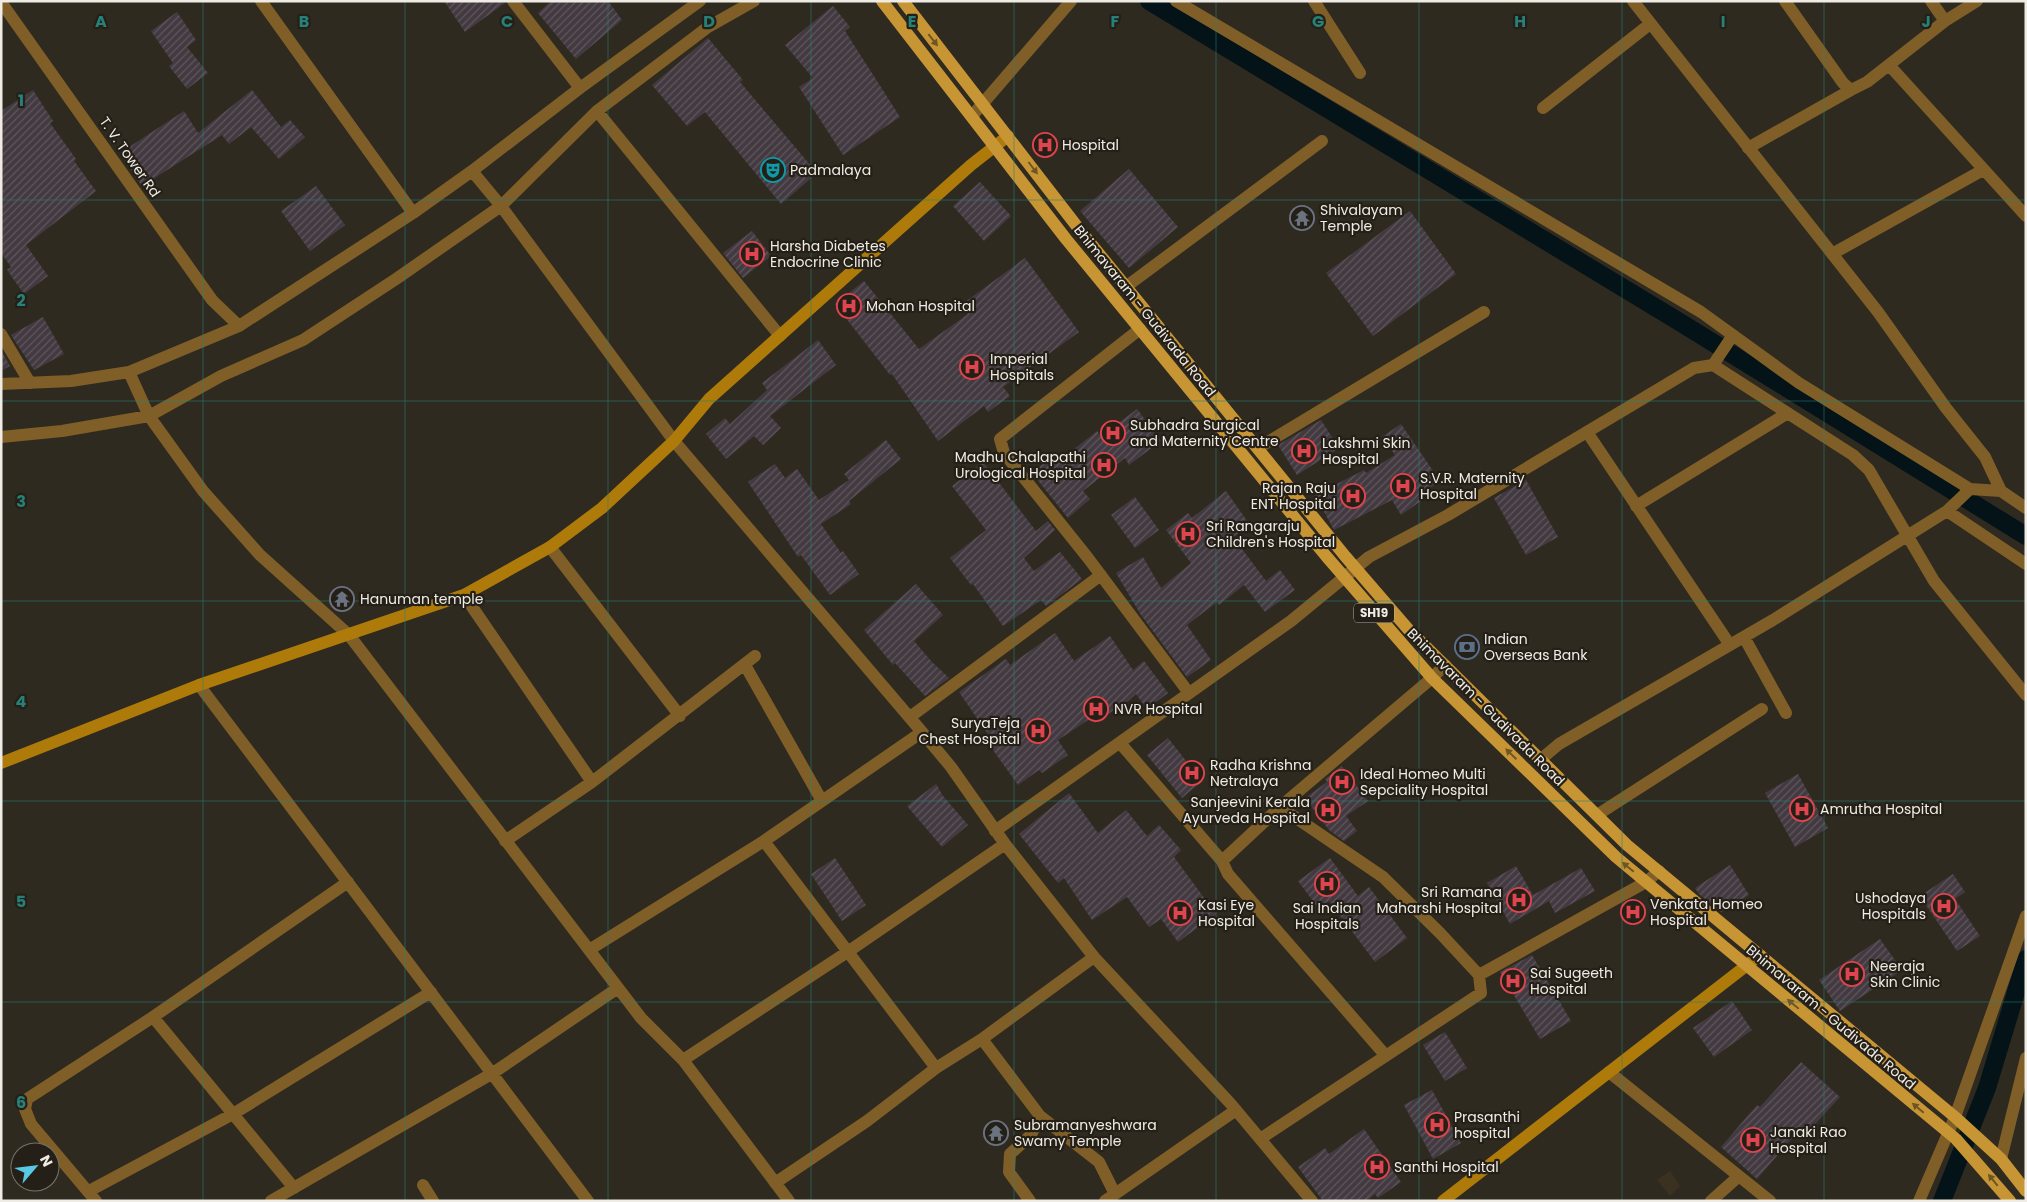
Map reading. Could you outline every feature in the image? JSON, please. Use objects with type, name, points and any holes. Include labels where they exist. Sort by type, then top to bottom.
[{"type":"main road","name":"Bhimavaram - Gudivada Road","points":[[882,1],[996,146],[1066,239],[1396,640],[1432,678],[1616,857],[1952,1136],[1976,1160],[2010,1201]]},
{"type":"main road","name":"Bhimavaram - Gudivada Road","points":[[903,1],[1079,229],[1408,629],[1627,845],[1955,1117],[2001,1159],[2026,1191]]},
{"type":"main road","points":[[1,763],[199,685],[349,636],[464,595],[550,547],[602,508],[674,441],[709,399],[1008,136]]},
{"type":"main road","points":[[1443,1201],[1760,956]]},
{"type":"main road","points":[[2019,1201],[2026,1195]]},
{"type":"street","points":[[261,1],[412,213]]},
{"type":"street","points":[[513,1],[580,88]]},
{"type":"street","points":[[1,384],[71,380],[129,372],[239,326],[412,213],[472,171],[580,88],[700,1]]},
{"type":"street","points":[[1,437],[62,431],[149,416],[221,376],[303,340],[396,279],[501,206],[597,111],[708,26],[754,1]]},
{"type":"street","points":[[972,116],[1071,1]]},
{"type":"street","points":[[1176,1],[1701,312],[1800,383],[1970,489],[2001,491],[2026,508]]},
{"type":"street","points":[[1314,1],[1360,73]]},
{"type":"street","points":[[1633,1],[1878,312],[1946,408],[1985,456],[2001,491]]},
{"type":"street","points":[[1785,1],[1843,83],[1851,90]]},
{"type":"street","points":[[1931,1],[1945,21]]},
{"type":"street","points":[[1748,148],[1867,82],[1945,21],[1977,1]]},
{"type":"street","name":"T. V. Tower Rd","points":[[1,2],[212,300],[239,326]]},
{"type":"street","points":[[1543,108],[1650,24]]},
{"type":"street","points":[[1889,65],[1982,170],[2026,216]]},
{"type":"street","points":[[597,111],[780,336]]},
{"type":"street","points":[[1127,286],[1322,141]]},
{"type":"street","points":[[1832,254],[1982,170]]},
{"type":"street","points":[[472,171],[501,206],[674,441],[910,717],[951,768],[1004,844],[1094,957],[1236,1110],[1312,1201]]},
{"type":"street","points":[[1258,448],[1484,312]]},
{"type":"street","points":[[1140,328],[1000,439],[1004,453],[1101,575],[1189,693]]},
{"type":"street","points":[[1,334],[30,383]]},
{"type":"street","points":[[1714,365],[1732,336]]},
{"type":"street","points":[[995,831],[1291,621],[1356,566],[1694,368],[1714,365],[1853,455],[1868,470],[1909,535],[1934,581],[2026,695]]},
{"type":"street","points":[[129,372],[149,416],[203,491],[260,555],[349,636],[641,1018],[683,1060],[788,1201]]},
{"type":"street","points":[[1636,506],[1788,413]]},
{"type":"street","points":[[1586,432],[1730,645]]},
{"type":"street","points":[[1540,760],[1559,744],[1744,637],[1909,535],[1947,511],[1970,489]]},
{"type":"street","points":[[1947,511],[2026,564]]},
{"type":"street","points":[[550,547],[680,716]]},
{"type":"street","points":[[910,717],[1101,575]]},
{"type":"street","points":[[464,595],[592,782]]},
{"type":"street","points":[[1744,637],[1786,713]]},
{"type":"street","points":[[506,841],[592,782],[680,716],[755,656]]},
{"type":"street","points":[[745,664],[822,801]]},
{"type":"street","points":[[1222,862],[1280,806],[1445,665]]},
{"type":"street","points":[[199,685],[588,1201]]},
{"type":"street","points":[[1597,815],[1762,709]]},
{"type":"street","points":[[589,950],[764,841],[922,732]]},
{"type":"street","points":[[1120,743],[1222,862],[1228,874],[1386,1056]]},
{"type":"street","points":[[1260,1139],[1481,993],[1479,975],[1383,876],[1280,806]]},
{"type":"street","points":[[764,841],[936,1068]]},
{"type":"street","points":[[683,1060],[849,951],[1004,844]]},
{"type":"street","points":[[1479,975],[1646,882],[1659,871]]},
{"type":"street","points":[[348,882],[153,1017],[27,1099],[25,1109],[31,1124],[92,1196],[234,1114],[431,992]]},
{"type":"street","points":[[1919,1201],[1952,1136],[1955,1117],[2026,916]]},
{"type":"street","points":[[776,1183],[867,1121],[936,1068],[982,1039],[1094,957]]},
{"type":"street","points":[[273,1200],[493,1073],[618,988]]},
{"type":"street","points":[[153,1017],[294,1188]]},
{"type":"street","points":[[982,1039],[1040,1116],[1098,1162],[1110,1197],[1236,1110]]},
{"type":"street","points":[[2001,1159],[2026,1058]]},
{"type":"street","points":[[1610,1072],[1770,1201]]},
{"type":"street","points":[[1030,1201],[1009,1172],[1010,1154],[1031,1135],[1040,1116]]},
{"type":"street","points":[[1711,1201],[1739,1176]]},
{"type":"street","points":[[423,1185],[433,1201]]},
{"type":"shaded area","points":[[1670,1171],[1680,1186],[1670,1196],[1657,1180]]},
{"type":"building","points":[[444,1],[505,1],[505,3],[465,32]]},
{"type":"building","points":[[551,1],[608,1],[622,20],[576,59],[538,13]]},
{"type":"building","points":[[833,6],[850,27],[845,31],[900,117],[843,155],[799,87],[813,78],[785,45]]},
{"type":"building","points":[[177,12],[196,40],[187,47],[208,73],[187,89],[169,66],[173,63],[151,31]]},
{"type":"building","points":[[708,38],[743,80],[740,82],[817,173],[781,204],[705,112],[687,126],[652,85]]},
{"type":"building","points":[[33,90],[53,121],[50,123],[96,191],[26,245],[48,276],[24,294],[7,270],[11,267],[1,253],[1,111]]},
{"type":"building","points":[[252,90],[281,127],[290,120],[305,137],[279,159],[251,127],[229,144],[222,135],[142,186],[120,153],[184,111],[198,133]]},
{"type":"building","points":[[1129,169],[1178,227],[1129,268],[1080,211]]},
{"type":"building","points":[[980,182],[1011,216],[984,241],[953,206]]},
{"type":"building","points":[[316,186],[345,225],[310,251],[281,211]]},
{"type":"building","points":[[1410,211],[1456,274],[1373,336],[1326,273]]},
{"type":"building","points":[[752,231],[771,256],[743,278],[723,253]]},
{"type":"building","points":[[1025,258],[1079,332],[1003,387],[1010,396],[988,412],[984,406],[938,441],[892,374],[890,375],[835,304],[864,281],[919,349],[968,314],[961,305]]},
{"type":"building","points":[[43,317],[64,354],[34,370],[11,335]]},
{"type":"building","points":[[818,340],[836,365],[770,416],[781,428],[763,445],[754,436],[726,459],[706,434],[725,418],[730,424],[767,390],[762,383]]},
{"type":"building","points":[[1,350],[10,366],[1,371]]},
{"type":"building","points":[[1137,409],[1161,441],[1129,465],[1125,458],[1083,491],[1090,499],[1068,518],[1032,473],[1054,455],[1059,461],[1097,431],[1101,436]]},
{"type":"building","points":[[1321,420],[1339,448],[1297,475],[1278,445]]},
{"type":"building","points":[[1401,424],[1440,481],[1418,496],[1421,501],[1401,515],[1392,500],[1334,530],[1315,495],[1364,470],[1366,473],[1395,455],[1382,437]]},
{"type":"building","points":[[886,440],[901,459],[849,501],[851,504],[821,524],[841,553],[843,551],[859,574],[830,595],[801,555],[798,557],[748,482],[775,464],[785,478],[797,469],[819,500],[849,480],[844,474]]},
{"type":"building","points":[[983,462],[1036,531],[1048,521],[1055,530],[1024,558],[1034,571],[1060,552],[1082,579],[1046,606],[1041,600],[1003,626],[973,584],[971,585],[950,558],[986,530],[952,486]]},
{"type":"building","points":[[1526,480],[1558,537],[1526,555],[1494,498]]},
{"type":"building","points":[[1226,491],[1250,525],[1233,537],[1266,581],[1280,570],[1295,590],[1265,612],[1244,585],[1219,605],[1217,602],[1187,625],[1211,660],[1187,677],[1141,615],[1116,573],[1143,557],[1161,588],[1191,563],[1166,530],[1188,513],[1192,518]]},
{"type":"building","points":[[1135,497],[1159,530],[1135,548],[1111,515]]},
{"type":"building","points":[[916,584],[943,615],[914,641],[949,678],[925,696],[895,663],[893,665],[864,630]]},
{"type":"building","points":[[1055,633],[1074,661],[1110,636],[1133,670],[1144,661],[1168,693],[1147,709],[1136,694],[1118,710],[1117,708],[1095,723],[1091,718],[1058,740],[1068,755],[1042,773],[1039,770],[1018,785],[990,746],[994,743],[959,692],[1006,659],[1010,665]]},
{"type":"building","points":[[1168,738],[1202,781],[1182,798],[1147,755]]},
{"type":"building","points":[[1342,766],[1368,801],[1346,816],[1357,831],[1344,841],[1329,830],[1305,798],[1327,782],[1325,779]]},
{"type":"building","points":[[1798,774],[1828,828],[1795,847],[1765,793]]},
{"type":"building","points":[[936,784],[943,796],[968,825],[942,847],[907,806]]},
{"type":"building","points":[[1069,793],[1098,833],[1126,810],[1147,836],[1159,825],[1181,850],[1174,857],[1216,914],[1178,942],[1161,919],[1149,927],[1127,897],[1092,920],[1064,878],[1058,883],[1019,834]]},
{"type":"building","points":[[835,858],[866,905],[842,921],[811,874]]},
{"type":"building","points":[[1330,858],[1358,896],[1369,887],[1407,938],[1375,962],[1329,901],[1319,909],[1298,881]]},
{"type":"building","points":[[1730,865],[1749,895],[1721,912],[1699,894],[1695,888]]},
{"type":"building","points":[[1516,866],[1533,895],[1581,868],[1595,891],[1555,913],[1549,901],[1510,924],[1487,883]]},
{"type":"building","points":[[1953,874],[1965,892],[1955,899],[1980,936],[1957,951],[1920,896]]},
{"type":"building","points":[[1880,939],[1902,970],[1840,1011],[1819,980]]},
{"type":"building","points":[[1532,955],[1571,1021],[1540,1039],[1500,972]]},
{"type":"building","points":[[1732,1001],[1752,1030],[1714,1057],[1693,1028]]},
{"type":"building","points":[[1445,1032],[1467,1068],[1445,1081],[1423,1045]]},
{"type":"building","points":[[1801,1062],[1840,1097],[1805,1135],[1799,1130],[1757,1179],[1721,1147],[1757,1105],[1760,1107]]},
{"type":"building","points":[[1432,1090],[1461,1143],[1433,1159],[1404,1105]]},
{"type":"building","points":[[1364,1129],[1401,1182],[1378,1198],[1375,1194],[1367,1201],[1323,1201],[1298,1167],[1325,1148],[1329,1154]]},
{"type":"waterway","points":[[1149,1],[1678,321],[2026,536]]},
{"type":"waterway","points":[[1942,1201],[1987,1088],[2026,959]]},
{"type":"place","name":"Hospital","points":[[1045,145]]},
{"type":"place","name":"Padmalaya","points":[[773,170]]},
{"type":"place","name":"Shivalayam Temple","points":[[1302,218]]},
{"type":"place","name":"Harsha Diabetes Endocrine Clinic","points":[[752,254]]},
{"type":"place","name":"Mohan Hospital","points":[[849,306]]},
{"type":"place","name":"Imperial Hospitals","points":[[972,367]]},
{"type":"place","name":"Subhadra Surgical and Maternity Centre","points":[[1113,433]]},
{"type":"place","name":"Lakshmi Skin Hospital","points":[[1304,451]]},
{"type":"place","name":"Madhu Chalapathi Urological Hospital","points":[[1104,465]]},
{"type":"place","name":"S.V.R. Maternity Hospital","points":[[1403,486]]},
{"type":"place","name":"Rajan Raju ENT Hospital","points":[[1353,496]]},
{"type":"place","name":"Sri Rangaraju Children's Hospital","points":[[1188,534]]},
{"type":"place","name":"Hanuman temple","points":[[342,599]]},
{"type":"place","name":"Indian Overseas Bank","points":[[1467,647]]},
{"type":"place","name":"NVR Hospital","points":[[1096,709]]},
{"type":"place","name":"SuryaTeja Chest Hospital","points":[[1038,731]]},
{"type":"place","name":"Radha Krishna Netralaya","points":[[1192,773]]},
{"type":"place","name":"Ideal Homeo Multi Sepciality Hospital","points":[[1342,782]]},
{"type":"place","name":"Amrutha Hospital","points":[[1802,809]]},
{"type":"place","name":"Sanjeevini Kerala Ayurveda Hospital","points":[[1328,810]]},
{"type":"place","name":"Sai Indian Hospitals","points":[[1327,884]]},
{"type":"place","name":"Sri Ramana Maharshi Hospital","points":[[1519,900]]},
{"type":"place","name":"Ushodaya Hospitals","points":[[1944,906]]},
{"type":"place","name":"Venkata Homeo Hospital","points":[[1633,912]]},
{"type":"place","name":"Kasi Eye Hospital","points":[[1180,913]]},
{"type":"place","name":"Neeraja Skin Clinic","points":[[1852,974]]},
{"type":"place","name":"Sai Sugeeth Hospital","points":[[1513,981]]},
{"type":"place","name":"Prasanthi hospital","points":[[1437,1125]]},
{"type":"place","name":"Subramanyeshwara Swamy Temple","points":[[996,1133]]},
{"type":"place","name":"Janaki Rao Hospital","points":[[1753,1140]]},
{"type":"place","name":"Santhi Hospital","points":[[1377,1167]]}]
